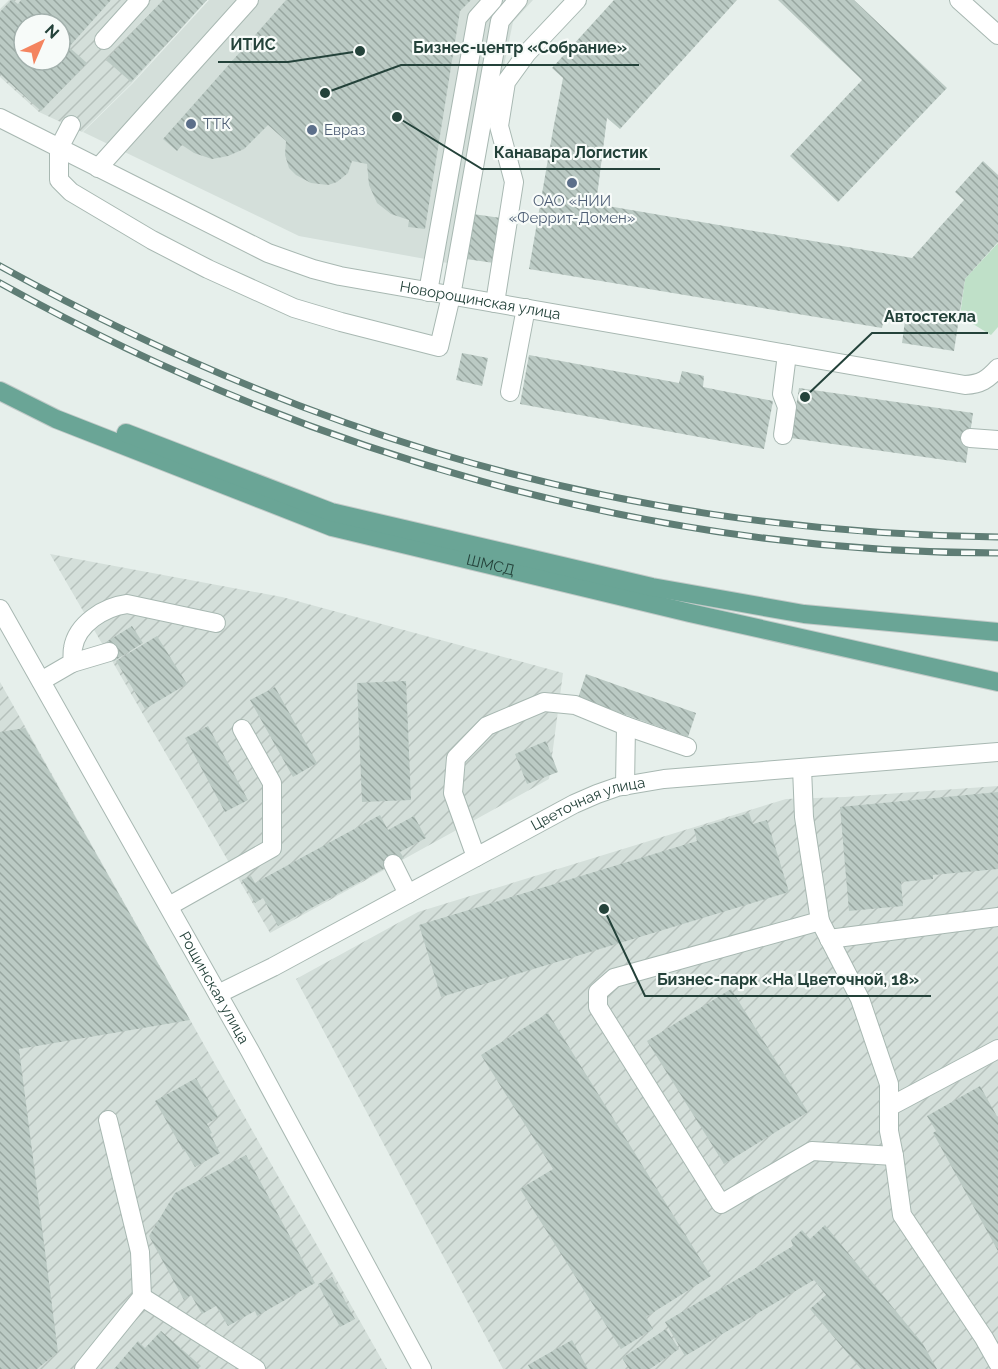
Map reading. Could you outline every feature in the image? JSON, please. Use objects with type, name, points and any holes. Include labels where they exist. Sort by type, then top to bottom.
[{"type":"main road","name":"ШМСД","points":[[0,378],[63,409],[331,512],[664,589],[804,614],[998,632]]},
{"type":"main road","name":"ШМСД","points":[[0,391],[56,419],[332,527],[690,613],[998,682]]},
{"type":"street","points":[[104,40],[140,0]]},
{"type":"street","points":[[98,168],[249,0]]},
{"type":"street","points":[[429,292],[477,18],[493,0]]},
{"type":"street","points":[[71,125],[59,148],[59,180],[71,192],[152,240],[208,269],[294,308],[439,347],[451,296],[500,21],[518,0]]},
{"type":"street","points":[[495,303],[514,182],[499,126],[506,82],[527,53],[577,0]]},
{"type":"street","points":[[959,0],[998,35]]},
{"type":"street","name":"Новорощинская улица","points":[[0,118],[268,253],[340,276],[965,385],[978,384],[995,375]]},
{"type":"street","points":[[510,392],[526,308]]},
{"type":"street","points":[[783,435],[790,395],[787,354]]},
{"type":"street","points":[[970,438],[998,440]]},
{"type":"street","points":[[72,663],[73,647],[79,634],[102,611],[114,606],[127,604],[216,623]]},
{"type":"street","name":"Рощинская улица","points":[[0,609],[218,994],[422,1369]]},
{"type":"street","points":[[41,681],[72,663],[109,652]]},
{"type":"street","points":[[476,857],[453,793],[456,758],[487,726],[544,702],[575,705],[687,747]]},
{"type":"street","points":[[625,786],[626,726]]},
{"type":"street","points":[[168,906],[272,848],[272,783],[242,729]]},
{"type":"street","name":"Цветочная улица","points":[[218,994],[256,976],[573,804],[597,794],[664,779],[998,752]]},
{"type":"street","points":[[802,768],[804,817],[820,921],[860,999],[889,1084],[889,1131],[902,1215],[991,1334],[998,1364]]},
{"type":"street","points":[[393,864],[408,894]]},
{"type":"street","points":[[829,939],[998,917]]},
{"type":"street","points":[[820,921],[614,978],[598,992],[598,1007],[721,1204],[812,1150],[894,1156]]},
{"type":"street","points":[[889,1107],[998,1049]]},
{"type":"street","points":[[84,1369],[142,1297],[140,1252],[108,1120]]},
{"type":"street","points":[[142,1297],[256,1369]]},
{"type":"shaded area","points":[[9,0],[207,0],[131,84],[82,132],[39,112],[0,77],[0,9]]},
{"type":"shaded area","points":[[209,0],[533,0],[513,22],[464,266],[299,236],[83,132],[132,84]]},
{"type":"shaded area","points":[[50,554],[282,597],[563,673],[549,779],[270,933]]},
{"type":"shaded area","points":[[0,682],[261,1146],[387,1369],[0,1369]]},
{"type":"shaded area","points":[[998,786],[998,1369],[503,1369],[296,979],[418,912],[786,799]]},
{"type":"green space","points":[[998,243],[998,327],[991,335],[960,316],[965,279]]},
{"type":"building","points":[[11,0],[18,4],[21,0],[111,0],[72,44],[72,12],[12,12],[12,72],[72,72],[72,50],[87,63],[41,111],[0,74],[0,12]]},
{"type":"building","points":[[163,0],[207,0],[131,82],[106,60]]},
{"type":"building","points":[[286,0],[471,0],[460,11],[425,229],[408,227],[409,220],[391,214],[377,203],[369,185],[367,164],[352,161],[348,173],[337,182],[328,185],[311,183],[296,175],[289,168],[285,155],[286,141],[268,125],[244,149],[228,156],[212,159],[194,153],[182,145],[177,151],[163,139]]},
{"type":"building","points":[[614,0],[737,0],[620,129],[607,118],[596,204],[912,258],[964,200],[955,192],[983,161],[998,175],[998,242],[965,279],[954,351],[902,343],[905,321],[884,317],[882,328],[529,269],[563,78],[552,68]]},
{"type":"building","points":[[778,0],[854,0],[947,88],[838,202],[790,156],[862,80]]},
{"type":"building","points":[[473,214],[501,218],[494,263],[466,259]]},
{"type":"building","points":[[462,353],[488,358],[482,386],[456,380]]},
{"type":"building","points":[[529,355],[679,383],[682,371],[704,376],[703,387],[773,401],[764,449],[520,404]]},
{"type":"building","points":[[799,388],[973,413],[966,463],[791,438]]},
{"type":"building","points":[[132,626],[143,643],[114,661],[103,644]]},
{"type":"building","points":[[157,636],[187,684],[145,709],[116,661]]},
{"type":"building","points":[[586,674],[696,713],[688,737],[578,698]]},
{"type":"building","points":[[406,681],[411,800],[362,802],[357,683]]},
{"type":"building","points":[[275,687],[317,763],[293,777],[250,700]]},
{"type":"building","points":[[208,726],[248,800],[225,812],[185,738]]},
{"type":"building","points":[[25,728],[190,1020],[19,1049],[58,1352],[37,1369],[0,1369],[0,732]]},
{"type":"building","points":[[546,741],[558,772],[527,784],[515,754]]},
{"type":"building","points":[[998,792],[998,869],[933,875],[933,879],[901,882],[903,906],[849,911],[840,807]]},
{"type":"building","points":[[749,813],[753,824],[767,820],[789,892],[441,997],[419,925],[697,841],[694,829]]},
{"type":"building","points":[[380,815],[388,830],[414,816],[426,838],[400,852],[404,858],[278,926],[263,898],[255,903],[242,880],[251,876],[255,883]]},
{"type":"building","points":[[731,989],[808,1112],[724,1164],[647,1041]]},
{"type":"building","points":[[548,1013],[711,1276],[646,1317],[653,1329],[621,1349],[520,1189],[553,1169],[481,1055]]},
{"type":"building","points":[[196,1078],[218,1117],[207,1124],[220,1153],[195,1167],[155,1101]]},
{"type":"building","points":[[980,1086],[998,1118],[998,1251],[933,1133],[936,1131],[927,1116]]},
{"type":"building","points":[[246,1155],[315,1283],[257,1316],[255,1311],[228,1326],[216,1306],[202,1314],[191,1295],[184,1300],[149,1236],[175,1193]]},
{"type":"building","points":[[825,1225],[923,1344],[937,1369],[861,1369],[810,1309],[826,1295],[814,1280],[685,1356],[665,1322],[793,1246],[791,1240],[802,1230],[810,1239]]},
{"type":"building","points":[[332,1277],[355,1319],[340,1327],[318,1284]]},
{"type":"building","points":[[666,1329],[679,1349],[650,1369],[629,1369],[622,1358]]},
{"type":"building","points":[[161,1331],[201,1366],[198,1369],[114,1369],[138,1341],[145,1348]]},
{"type":"building","points":[[572,1340],[588,1369],[530,1369],[528,1365]]},
{"type":"railway","points":[[0,266],[105,321],[267,393],[378,434],[502,471],[642,503],[784,524],[856,531],[998,537]]},
{"type":"railway","points":[[0,283],[116,343],[235,396],[357,443],[482,481],[609,512],[738,535],[868,548],[998,553]]},
{"type":"place","name":"ИТИС","points":[[360,51]]},
{"type":"place","name":"Бизнес-центр «Собрание»","points":[[325,93]]},
{"type":"place","name":"Канавара Логистик","points":[[397,117]]},
{"type":"place","name":"ТТК","points":[[191,124]]},
{"type":"place","name":"Евраз","points":[[312,130]]},
{"type":"place","name":"ОАО «НИИ «Феррит-Домен»","points":[[572,183]]},
{"type":"place","name":"Автостекла","points":[[805,397]]},
{"type":"place","name":"Бизнес-парк «На Цветочной, 18»","points":[[604,909]]}]
